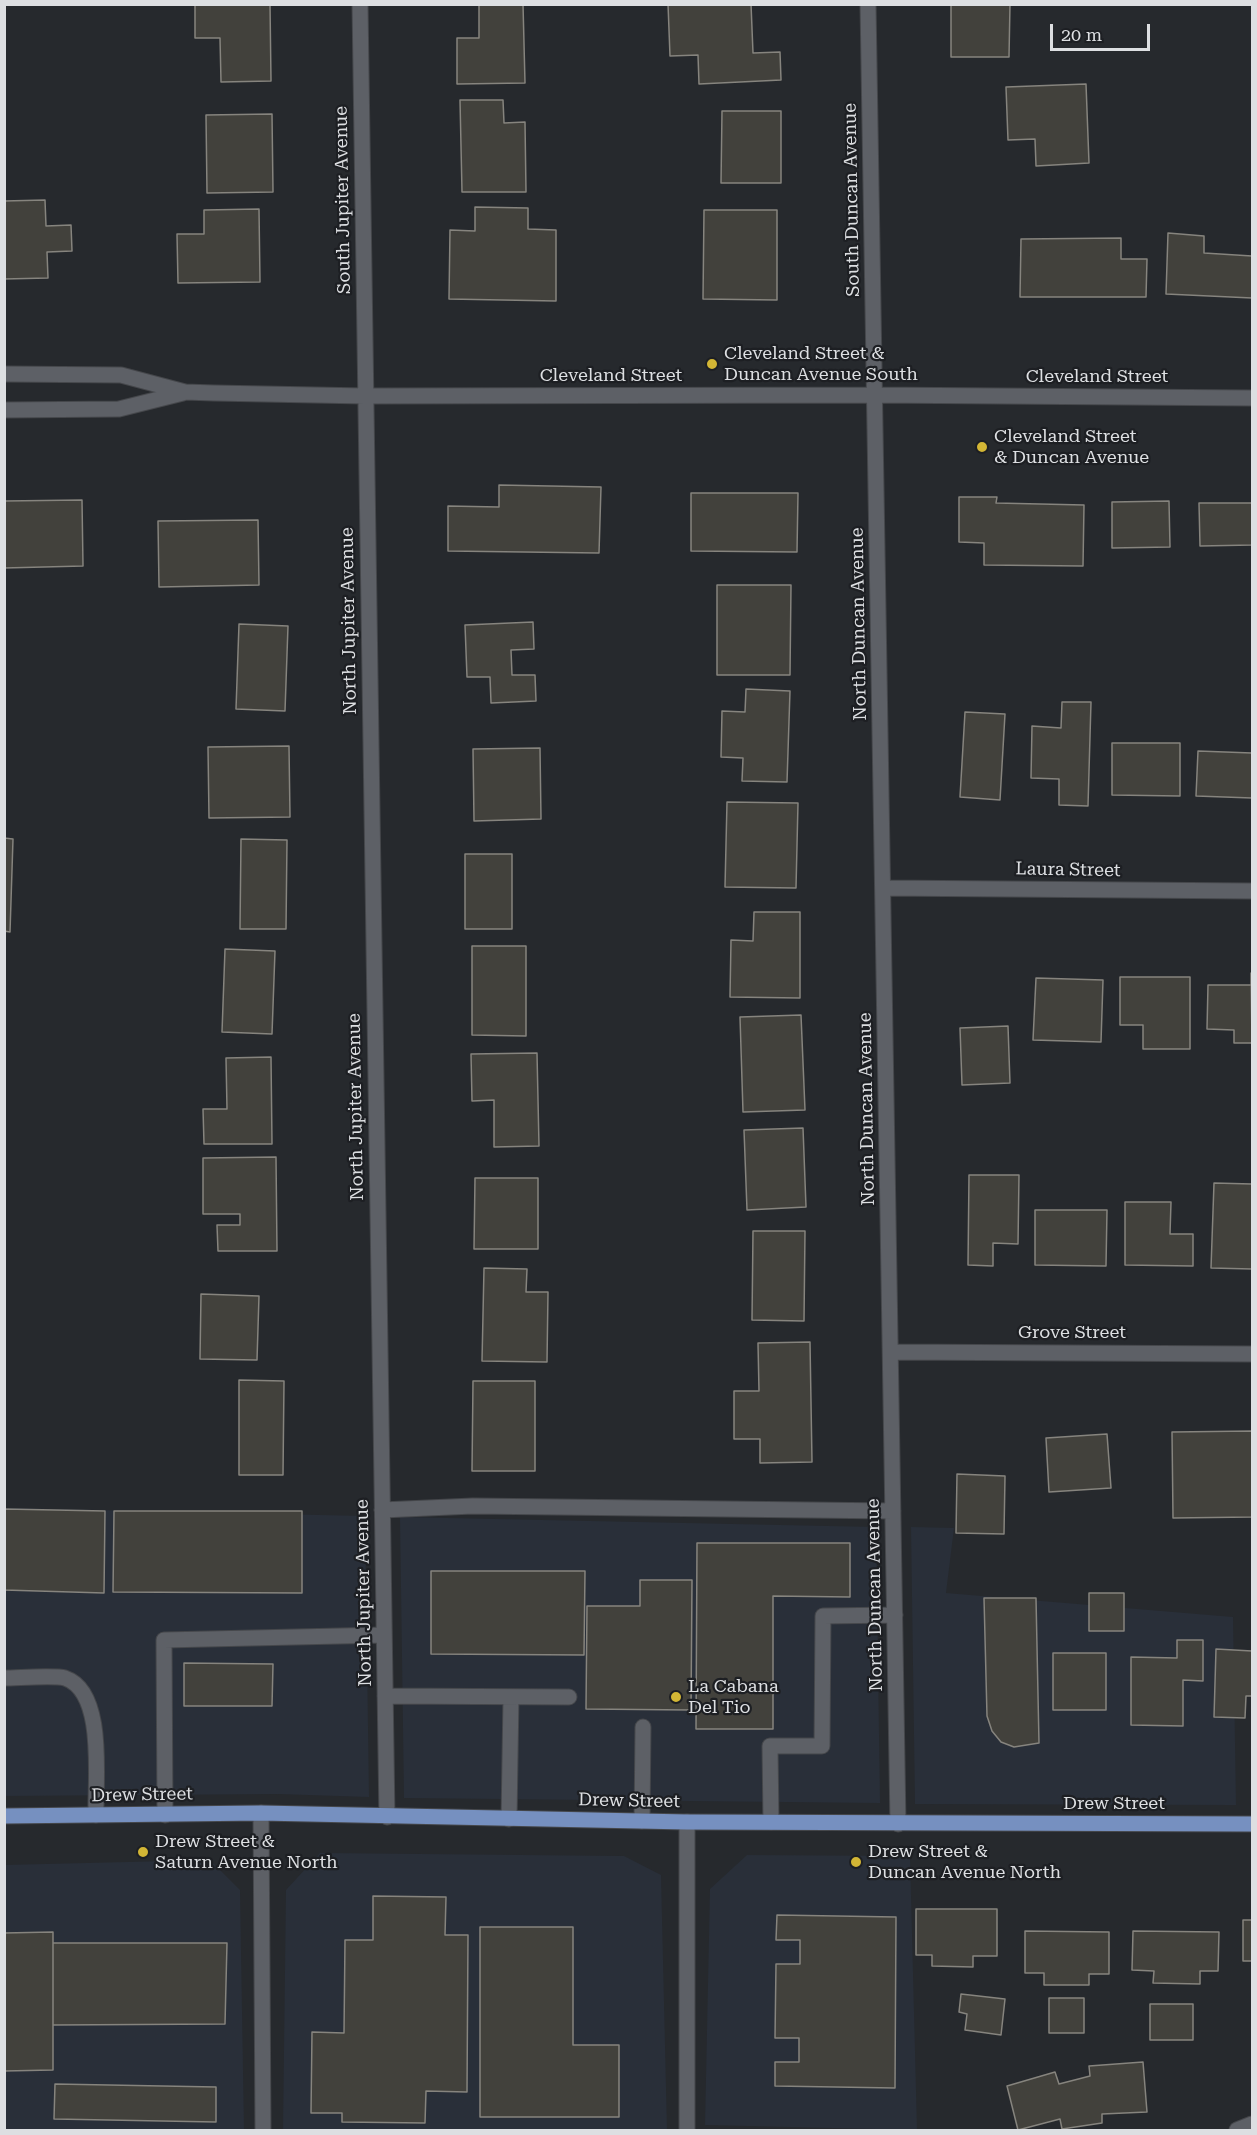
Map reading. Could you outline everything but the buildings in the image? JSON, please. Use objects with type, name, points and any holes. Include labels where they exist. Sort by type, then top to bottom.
[{"type":"main road","name":"Drew Street","points":[[4,1816],[261,1814],[687,1822],[1252,1824]]},
{"type":"street","name":"South Jupiter Avenue","points":[[360,4],[365,396]]},
{"type":"street","name":"South Duncan Avenue","points":[[868,4],[875,395]]},
{"type":"street","name":"Cleveland Street","points":[[4,374],[121,375],[185,393]]},
{"type":"street","name":"Cleveland Street","points":[[4,410],[119,409],[185,393],[365,396],[875,395],[1252,398]]},
{"type":"street","name":"North Duncan Avenue","points":[[875,395],[898,1824]]},
{"type":"street","name":"North Jupiter Avenue","points":[[365,396],[387,1817]]},
{"type":"street","name":"Laura Street","points":[[883,888],[1252,891]]},
{"type":"street","name":"Grove Street","points":[[891,1352],[1252,1354]]},
{"type":"street","points":[[382,1510],[484,1506],[893,1511]]},
{"type":"street","points":[[771,1822],[770,1746],[822,1746],[823,1616],[895,1615]]},
{"type":"street","points":[[165,1815],[164,1640],[384,1635]]},
{"type":"street","points":[[4,1678],[65,1678],[86,1696],[94,1721],[96,1815]]},
{"type":"street","points":[[385,1696],[569,1698]]},
{"type":"street","points":[[509,1819],[511,1697]]},
{"type":"street","points":[[642,1821],[643,1727]]},
{"type":"street","points":[[261,1814],[263,2130]]},
{"type":"street","points":[[687,1822],[687,2130]]},
{"type":"street","points":[[1237,2130],[1252,2124]]},
{"type":"shaded area","points":[[5,1508],[365,1516],[369,1797],[278,1794],[5,1796]]},
{"type":"shaded area","points":[[400,1517],[876,1527],[880,1803],[404,1798]]},
{"type":"shaded area","points":[[911,1527],[954,1528],[946,1593],[1233,1617],[1236,1805],[915,1804]]},
{"type":"shaded area","points":[[320,1853],[624,1856],[661,1875],[667,2130],[283,2130],[286,1890]]},
{"type":"shaded area","points":[[747,1855],[910,1856],[917,2130],[705,2125],[710,1889]]},
{"type":"shaded area","points":[[210,1860],[240,1890],[244,2130],[5,2130],[4,1865]]},
{"type":"place","name":"Cleveland Street & Duncan Avenue South","points":[[712,364]]},
{"type":"place","name":"Cleveland Street & Duncan Avenue","points":[[982,447]]},
{"type":"place","name":"La Cabana Del Tio","points":[[676,1697]]},
{"type":"place","name":"Drew Street & Saturn Avenue North","points":[[143,1852]]},
{"type":"place","name":"Drew Street & Duncan Avenue North","points":[[856,1862]]}]
